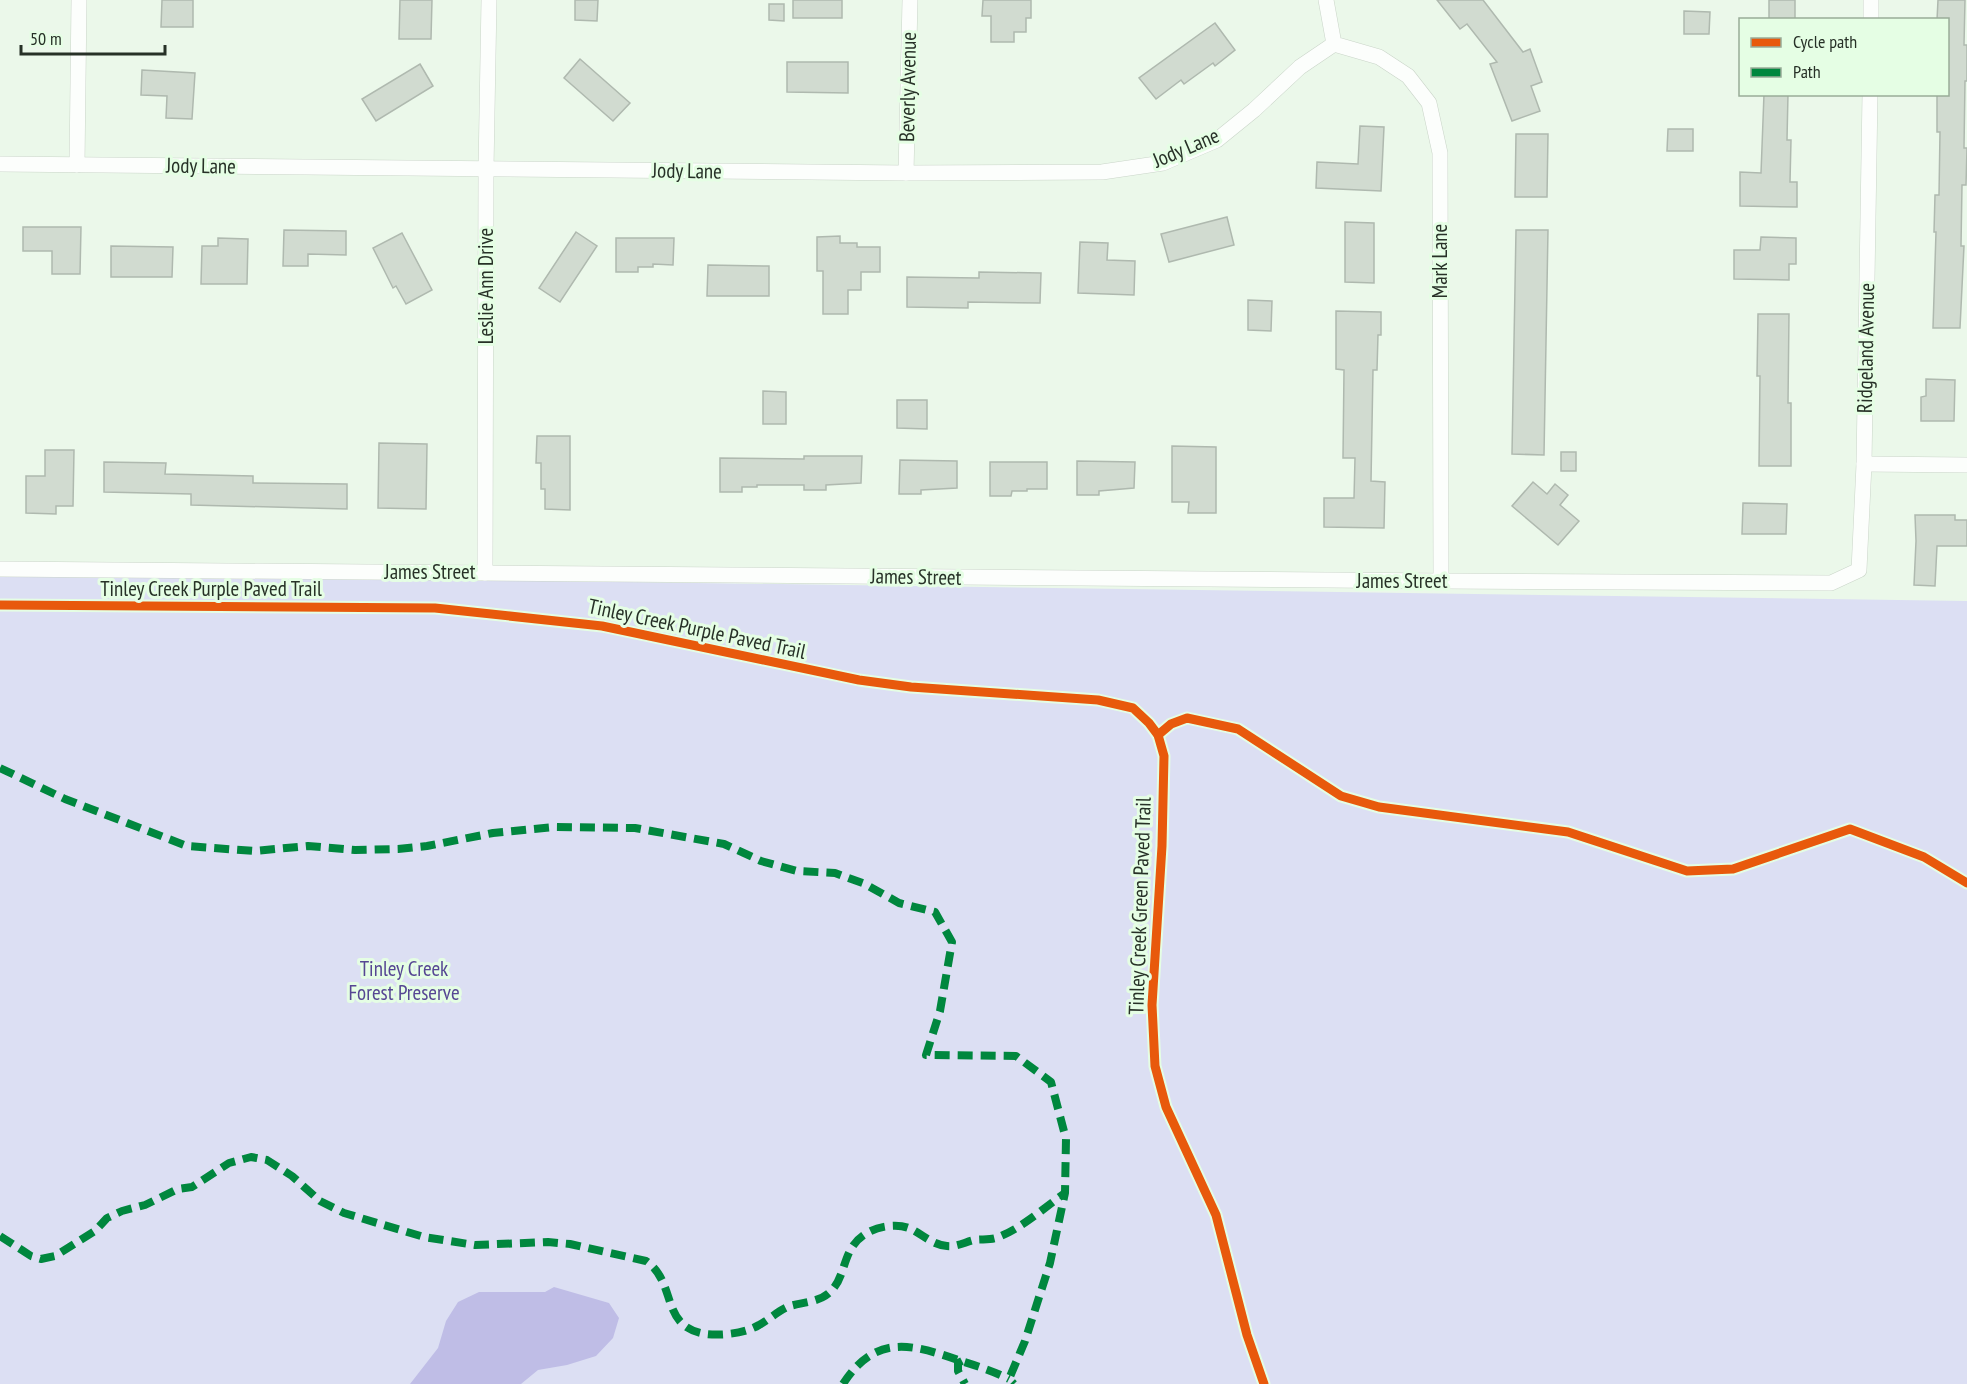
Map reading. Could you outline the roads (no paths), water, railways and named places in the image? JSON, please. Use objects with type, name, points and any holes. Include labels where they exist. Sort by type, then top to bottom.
[{"type":"street","points":[[77,165],[79,0]]},
{"type":"street","name":"Leslie Ann Drive","points":[[485,573],[486,169],[489,0]]},
{"type":"street","name":"Beverly Avenue","points":[[906,173],[910,0]]},
{"type":"street","points":[[1326,0],[1334,44]]},
{"type":"street","points":[[1871,0],[1871,18]]},
{"type":"street","name":"Jody Lane","points":[[0,164],[906,173],[1102,172],[1163,163],[1217,140],[1254,110],[1300,67],[1334,44]]},
{"type":"street","name":"Mark Lane","points":[[1334,44],[1379,57],[1408,76],[1429,103],[1440,153],[1441,581]]},
{"type":"street","name":"Ridgeland Avenue","points":[[1831,583],[1859,570],[1864,464],[1870,96]]},
{"type":"street","points":[[1864,464],[1967,465]]},
{"type":"street","name":"James Street","points":[[0,568],[1831,583]]},
{"type":"water","points":[[554,1287],[609,1303],[619,1318],[613,1338],[596,1356],[567,1365],[538,1370],[521,1384],[410,1384],[438,1348],[446,1321],[458,1302],[479,1292],[545,1292]]},
{"type":"park label","name":"Tinley Creek Forest Preserve","points":[[404,981]]}]
